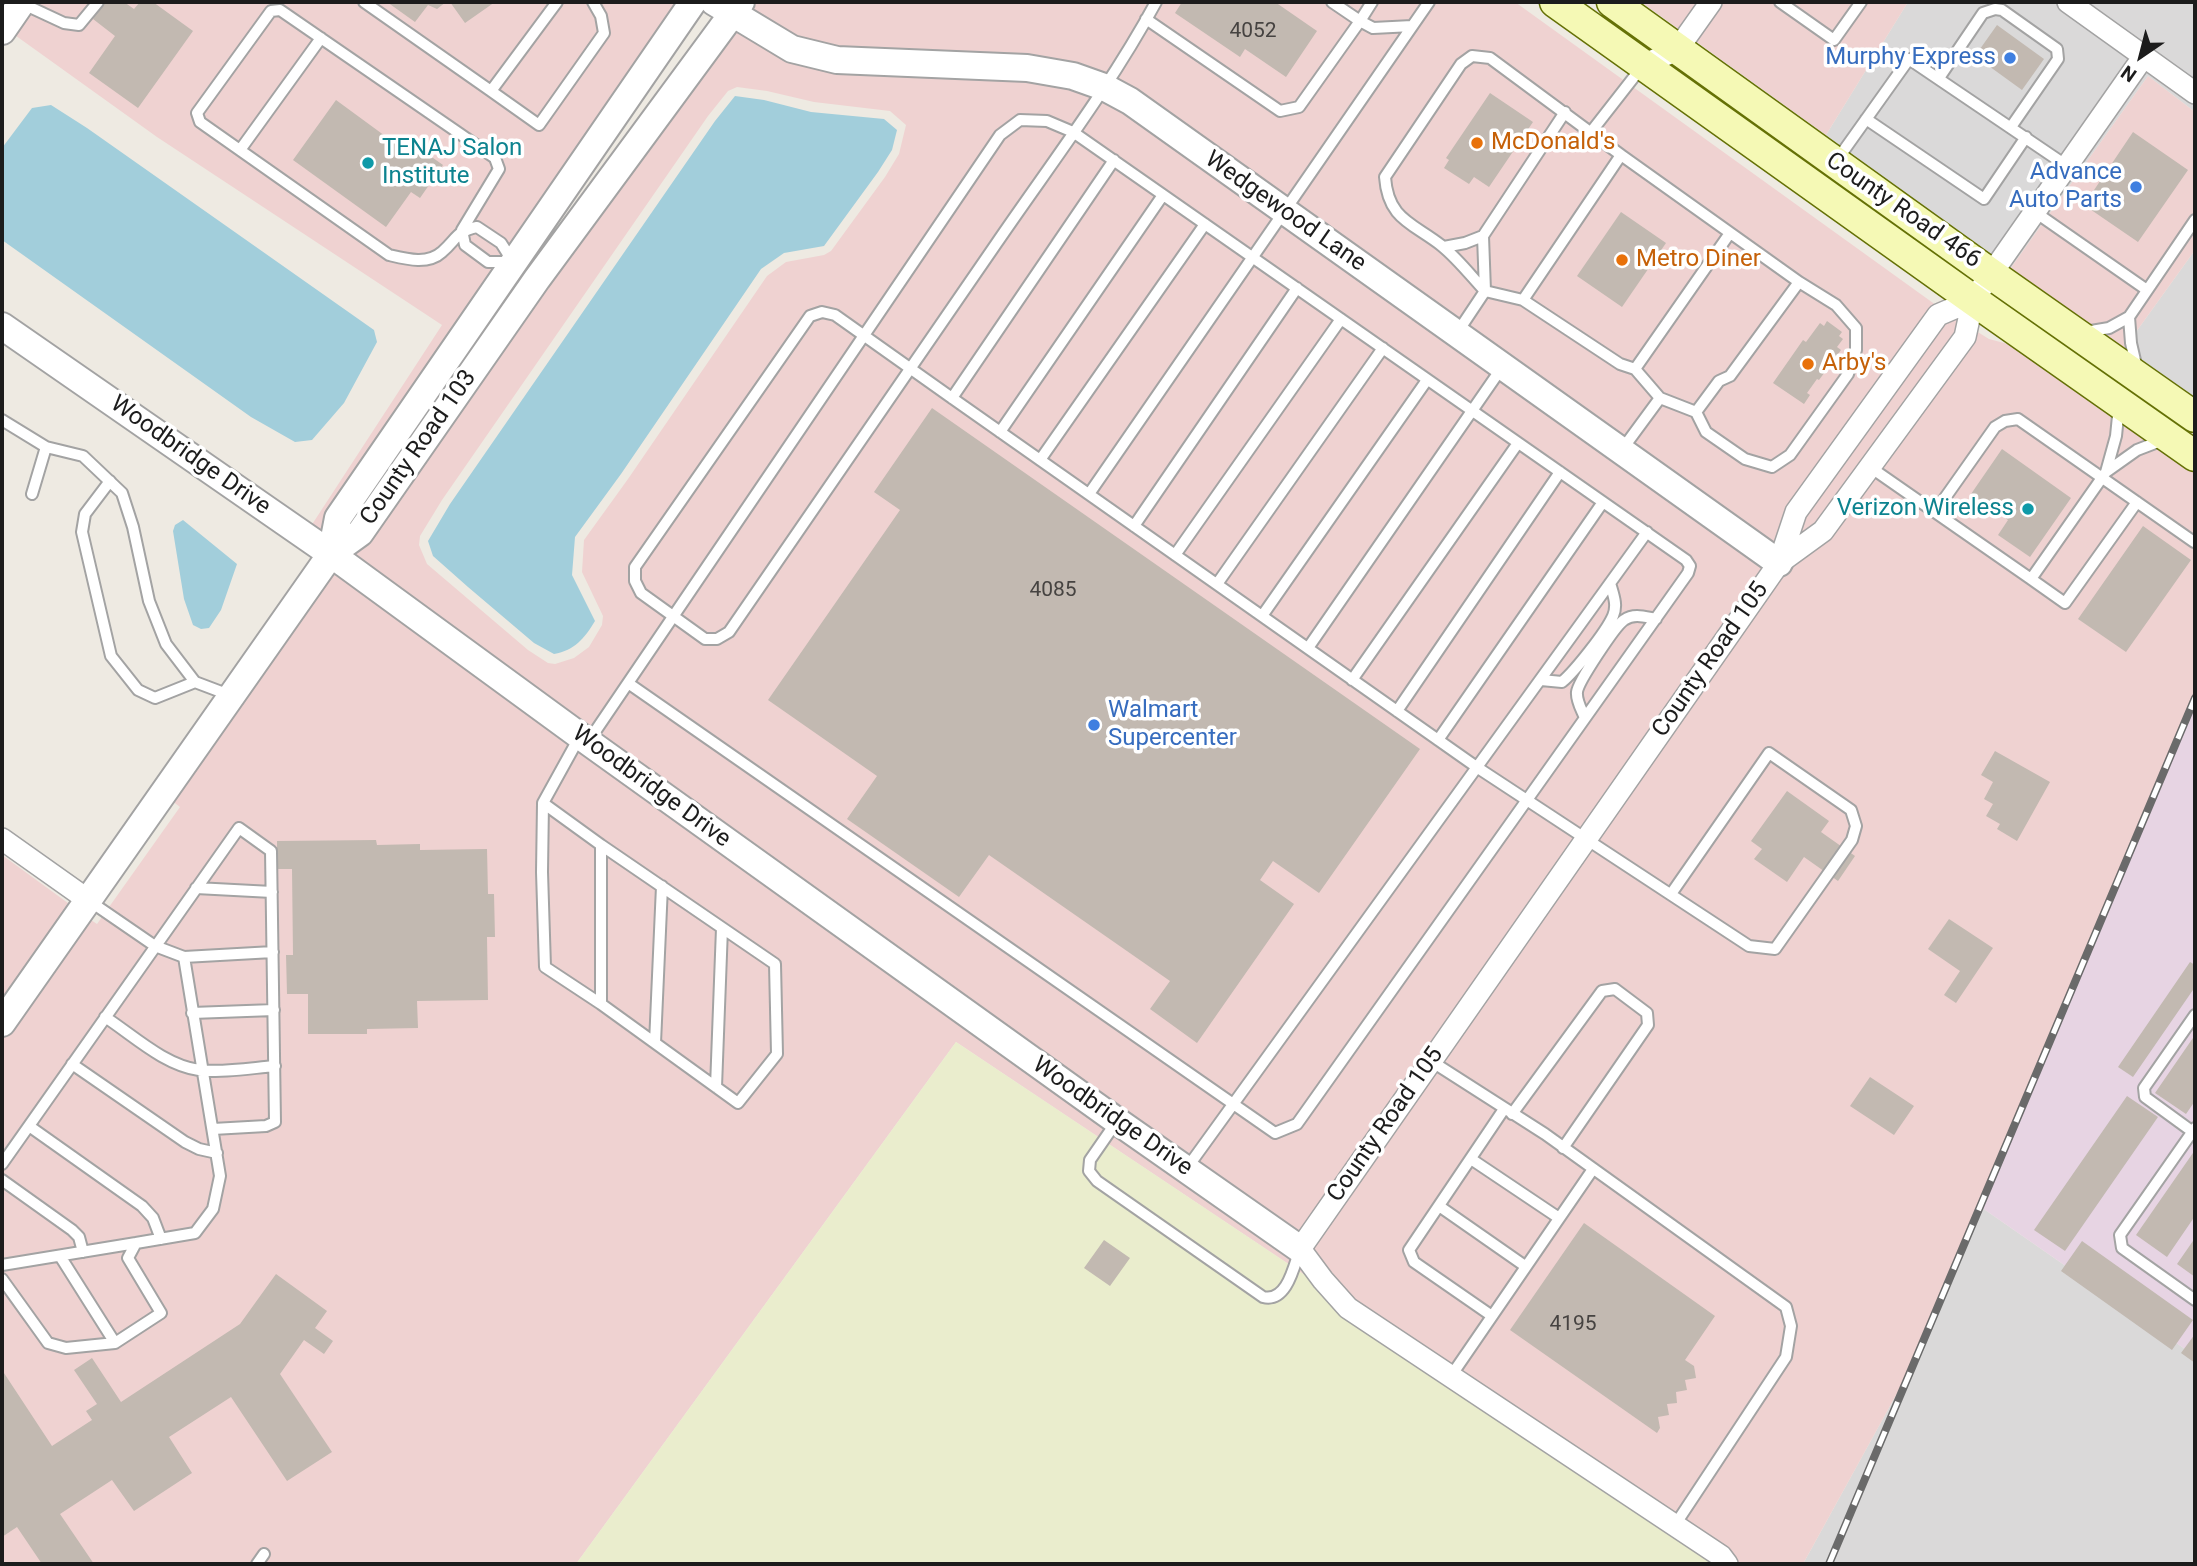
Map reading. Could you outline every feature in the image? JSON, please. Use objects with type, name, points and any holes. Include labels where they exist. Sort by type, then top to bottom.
[{"type":"main road","name":"County Road 466","points":[[1555,2],[1643,65],[1992,274],[2195,417]]},
{"type":"main road","name":"County Road 466","points":[[1612,2],[1677,50],[1973,300],[2195,456]]},
{"type":"street","points":[[2,31],[22,2]]},
{"type":"street","name":"County Road 103","points":[[331,554],[338,518],[693,2]]},
{"type":"street","points":[[1643,65],[1677,50],[1710,2]]},
{"type":"street","points":[[2068,2],[2195,93]]},
{"type":"street","name":"County Road 103","points":[[331,554],[360,533],[729,6]]},
{"type":"street","name":"Wedgewood Lane","points":[[729,6],[792,49],[837,60],[1027,68],[1073,76],[1104,87],[1130,101],[1779,563]]},
{"type":"street","points":[[1973,300],[2144,56]]},
{"type":"street","points":[[513,262],[537,279]]},
{"type":"street","name":"County Road 105","points":[[1779,563],[1823,531],[1965,337],[1973,300]]},
{"type":"street","name":"County Road 105","points":[[1300,1249],[1779,563],[1796,512],[1938,315],[1973,300]]},
{"type":"street","name":"Woodbridge Drive","points":[[2,326],[331,554],[584,739],[1300,1249]]},
{"type":"street","points":[[2,1023],[331,554]]},
{"type":"street","points":[[2,839],[88,900]]},
{"type":"street","points":[[1300,1249],[1348,1308],[1721,1556],[1727,1564]]},
{"type":"lane","points":[[22,2],[64,23],[79,24],[98,2]]},
{"type":"lane","points":[[364,2],[538,125],[604,33],[601,16],[593,2]]},
{"type":"lane","points":[[491,91],[557,2]]},
{"type":"lane","points":[[1156,2],[1104,87],[1073,132],[910,369],[729,632],[717,639],[705,639],[672,618],[641,593],[635,581],[635,567],[810,316],[822,312],[835,314],[863,336],[910,369],[952,398],[1040,460],[1089,494],[1478,768],[1749,946],[1775,948],[1852,840],[1856,825],[1851,810],[1769,753],[1671,894]]},
{"type":"lane","points":[[1332,2],[1373,28],[1412,26]]},
{"type":"lane","points":[[1146,19],[1280,111],[1299,107],[1372,2]]},
{"type":"lane","points":[[1089,494],[1429,2]]},
{"type":"lane","points":[[1780,2],[1834,40],[1861,2]]},
{"type":"lane","points":[[271,10],[280,10],[495,158],[499,169],[462,230],[440,254],[415,261],[389,255],[240,150],[201,122],[197,113],[271,10]]},
{"type":"lane","points":[[1939,78],[1983,13],[2002,10],[2057,49],[2058,59],[2011,127]]},
{"type":"lane","points":[[240,150],[321,38]]},
{"type":"lane","points":[[1472,56],[1490,58],[1565,112],[1730,233],[1836,305],[1856,328],[1856,350],[1848,374],[1790,455],[1772,467],[1745,459],[1706,432],[1696,412],[1660,397],[1635,369],[1620,364],[1523,300],[1485,291],[1444,247],[1402,218],[1386,197],[1385,177],[1461,64],[1472,56]]},
{"type":"lane","points":[[1826,175],[1909,59],[2067,166]]},
{"type":"lane","points":[[1591,132],[1643,65]]},
{"type":"lane","points":[[1444,247],[1483,236],[1565,112]]},
{"type":"lane","points":[[1866,118],[1984,199],[2026,138]]},
{"type":"lane","points":[[543,803],[775,964],[777,1054],[738,1103],[545,967],[543,803],[584,739],[628,683],[1000,135],[1020,120],[1047,121],[1073,132],[1686,560],[1690,566],[1656,619],[1297,1124],[1275,1133],[628,683]]},
{"type":"lane","points":[[1523,300],[1621,155]]},
{"type":"lane","points":[[952,398],[1114,160]]},
{"type":"lane","points":[[1000,432],[1163,195]]},
{"type":"lane","points":[[2035,212],[2147,290]]},
{"type":"lane","points":[[2075,332],[2109,328],[2129,317],[2195,220]]},
{"type":"lane","points":[[1040,460],[1205,224]]},
{"type":"lane","points":[[462,230],[477,227],[501,243],[513,262]]},
{"type":"lane","points":[[462,230],[465,245],[488,262],[513,262]]},
{"type":"lane","points":[[1635,369],[1730,233]]},
{"type":"lane","points":[[1456,333],[1485,291],[1483,236]]},
{"type":"lane","points":[[1696,412],[1719,381],[1730,376],[1799,282]]},
{"type":"lane","points":[[1134,526],[1297,288]]},
{"type":"lane","points":[[2129,317],[2132,352],[2140,378]]},
{"type":"lane","points":[[1175,555],[1341,319]]},
{"type":"lane","points":[[1217,584],[1383,348]]},
{"type":"lane","points":[[1308,648],[1503,366]]},
{"type":"lane","points":[[1262,616],[1427,380]]},
{"type":"lane","points":[[1621,451],[1660,397]]},
{"type":"lane","points":[[2104,475],[2116,436],[2119,403]]},
{"type":"lane","points":[[1935,512],[1995,426],[2018,419],[2104,475],[2194,542]]},
{"type":"lane","points":[[2,420],[46,447],[83,456],[122,493],[133,527],[149,601],[166,643],[195,682],[232,695]]},
{"type":"lane","points":[[2031,579],[2104,475],[2137,450],[2169,438]]},
{"type":"lane","points":[[1352,680],[1518,443]]},
{"type":"lane","points":[[32,494],[46,447]]},
{"type":"lane","points":[[1870,467],[2065,603],[2137,502]]},
{"type":"lane","points":[[1397,711],[1560,472]]},
{"type":"lane","points":[[110,481],[85,514],[82,532],[111,656],[138,690],[155,698],[195,682]]},
{"type":"lane","points":[[1438,740],[1603,502]]},
{"type":"lane","points":[[1186,1169],[1647,533]]},
{"type":"lane","points":[[1541,680],[1562,682],[1570,675],[1614,615],[1615,600],[1610,583]]},
{"type":"lane","points":[[1585,718],[1576,696],[1579,683],[1612,634],[1623,620],[1638,615],[1656,619]]},
{"type":"lane","points":[[2,1164],[239,828],[271,851],[275,1122],[266,1126],[213,1129]]},
{"type":"lane","points":[[601,845],[601,1004]]},
{"type":"lane","points":[[654,1043],[662,887]]},
{"type":"lane","points":[[196,888],[272,892]]},
{"type":"lane","points":[[88,900],[155,946],[184,957],[273,952]]},
{"type":"lane","points":[[716,1087],[722,928]]},
{"type":"lane","points":[[2,1265],[195,1233],[213,1209],[220,1176],[184,957]]},
{"type":"lane","points":[[1492,1316],[1414,1262],[1409,1250],[1471,1159],[1602,990],[1615,989],[1647,1013],[1648,1025],[1563,1148]]},
{"type":"lane","points":[[192,1013],[274,1010]]},
{"type":"lane","points":[[2195,1015],[2144,1088],[2146,1097],[2194,1130],[2120,1235],[2122,1248],[2195,1300]]},
{"type":"lane","points":[[105,1017],[169,1060],[201,1070],[275,1066]]},
{"type":"lane","points":[[1431,1061],[1563,1148],[1786,1307],[1791,1326],[1786,1357],[1675,1525]]},
{"type":"lane","points":[[72,1064],[184,1142],[217,1153]]},
{"type":"lane","points":[[1117,1121],[1090,1160],[1089,1171],[1097,1181],[1163,1228],[1263,1297],[1271,1299],[1277,1297],[1289,1280],[1300,1249]]},
{"type":"lane","points":[[29,1126],[142,1206],[153,1218],[161,1239]]},
{"type":"lane","points":[[1471,1159],[1559,1217]]},
{"type":"lane","points":[[1451,1376],[1593,1169]]},
{"type":"lane","points":[[2,1180],[72,1230],[79,1237],[83,1252]]},
{"type":"lane","points":[[1439,1206],[1525,1266]]},
{"type":"lane","points":[[2,1279],[48,1343],[66,1348],[115,1343],[161,1313],[128,1258],[136,1243]]},
{"type":"lane","points":[[60,1256],[115,1343]]},
{"type":"lane","points":[[257,1564],[264,1554]]},
{"type":"shaded area","points":[[34,2],[681,2],[324,535],[311,526],[442,325],[157,137],[12,33]]},
{"type":"shaded area","points":[[754,2],[1515,2],[1947,313],[1989,339],[2019,347],[2195,470],[2195,692],[1907,1375],[1803,1564],[1727,1564],[1284,1261],[956,1042],[576,1564],[2,1564],[2,1041],[88,918],[97,924],[180,807],[171,800],[333,569],[1124,1111],[595,733],[350,553],[735,29],[786,59],[1025,79],[1137,92],[840,49],[797,38],[748,10]],"holes":[[[737,87],[814,102],[890,111],[906,125],[899,154],[831,251],[824,255],[786,262],[767,276],[584,540],[582,572],[603,616],[602,625],[589,647],[574,658],[555,664],[548,663],[528,650],[427,564],[419,545],[420,536],[442,500],[708,116],[728,91]]]},
{"type":"shaded area","points":[[1641,2],[1908,2],[1826,135]]},
{"type":"shaded area","points":[[1908,2],[2195,2],[2195,112],[2148,76],[2010,269],[1826,135]]},
{"type":"shaded area","points":[[2148,76],[2195,112],[2195,250],[2123,350],[2010,269]]},
{"type":"shaded area","points":[[2195,250],[2195,402],[2123,350]]},
{"type":"shaded area","points":[[2195,692],[2195,1356],[1978,1205]]},
{"type":"shaded area","points":[[2,855],[72,906],[2,1006]]},
{"type":"shaded area","points":[[1978,1205],[2195,1356],[2195,1564],[1803,1564],[1907,1375]]},
{"type":"green space","points":[[956,1042],[1284,1261],[1727,1564],[576,1564]]},
{"type":"water","points":[[735,96],[811,112],[884,119],[897,130],[892,150],[824,246],[784,253],[761,269],[575,537],[572,575],[595,621],[578,643],[568,650],[554,654],[534,643],[433,556],[428,541],[450,504]]},
{"type":"water","points":[[51,105],[374,330],[377,342],[344,403],[312,440],[295,442],[251,417],[2,240],[2,148],[32,108]]},
{"type":"water","points":[[183,520],[237,564],[221,610],[209,628],[201,629],[193,625],[184,599],[173,531],[175,525]]},
{"type":"building","points":[[105,2],[124,2],[134,9],[140,2],[153,2],[193,31],[138,108],[89,73],[115,36],[93,19]]},
{"type":"building","points":[[387,2],[446,2],[437,9],[428,5],[415,22]]},
{"type":"building","points":[[450,2],[495,2],[465,23]]},
{"type":"building","points":[[1182,2],[1275,2],[1317,31],[1286,77],[1245,49],[1240,57],[1175,13]]},
{"type":"building","name":"Murphy Express","points":[[1997,25],[2044,59],[2022,90],[1975,56]]},
{"type":"building","points":[[1490,93],[1533,122],[1489,187],[1474,177],[1469,184],[1444,168],[1449,160],[1446,158]]},
{"type":"building","name":"TENAJ Salon Institute","points":[[336,100],[396,144],[402,136],[443,165],[420,198],[411,192],[386,227],[293,160]]},
{"type":"building","name":"Advance Auto Parts","points":[[2133,132],[2188,170],[2138,242],[2084,205]]},
{"type":"building","name":"Metro Diner","points":[[1621,212],[1666,243],[1622,307],[1577,276]]},
{"type":"building","name":"Arby's","points":[[1827,321],[1842,332],[1839,336],[1843,339],[1837,347],[1841,350],[1807,393],[1810,395],[1804,404],[1773,383],[1803,340],[1806,342],[1820,323],[1824,326]]},
{"type":"building","name":"Walmart Supercenter","points":[[932,408],[1420,749],[1319,893],[1273,861],[1260,880],[1294,904],[1197,1043],[1150,1009],[1170,981],[989,855],[959,897],[847,819],[877,776],[768,700],[900,510],[874,492]]},
{"type":"building","name":"Verizon Wireless","points":[[2002,449],[2071,498],[2030,557],[1998,535],[2008,520],[1971,494]]},
{"type":"building","points":[[2143,526],[2191,560],[2126,652],[2078,619]]},
{"type":"building","points":[[1995,751],[2050,782],[2017,841],[1997,829],[2000,824],[1986,816],[1993,804],[1984,799],[1993,782],[1981,775]]},
{"type":"building","points":[[1787,791],[1829,821],[1821,832],[1855,856],[1838,881],[1804,857],[1787,882],[1754,859],[1762,849],[1751,841]]},
{"type":"building","points":[[376,840],[377,845],[420,844],[420,850],[487,849],[488,894],[494,894],[495,937],[487,937],[488,1000],[417,1001],[418,1028],[367,1029],[367,1034],[308,1034],[308,994],[287,994],[286,955],[293,955],[292,869],[277,869],[277,841]]},
{"type":"building","points":[[1949,919],[1993,948],[1956,1003],[1944,995],[1960,971],[1928,949]]},
{"type":"building","points":[[2190,962],[2195,965],[2195,987],[2133,1077],[2118,1067]]},
{"type":"building","points":[[2195,1035],[2195,1101],[2186,1114],[2155,1093]]},
{"type":"building","points":[[1870,1077],[1914,1106],[1894,1135],[1850,1106]]},
{"type":"building","points":[[2127,1096],[2158,1117],[2065,1251],[2034,1230]]},
{"type":"building","points":[[2195,1150],[2195,1216],[2167,1257],[2136,1235]]},
{"type":"building","points":[[1584,1223],[1715,1316],[1685,1360],[1694,1366],[1696,1378],[1685,1380],[1687,1390],[1676,1392],[1677,1403],[1667,1404],[1669,1415],[1658,1417],[1660,1428],[1657,1433],[1510,1330]]},
{"type":"building","points":[[2195,1238],[2195,1277],[2177,1264]]},
{"type":"building","points":[[1104,1240],[1130,1258],[1110,1286],[1084,1268]]},
{"type":"building","points":[[2082,1241],[2193,1320],[2172,1350],[2061,1271]]},
{"type":"building","points":[[276,1274],[327,1311],[315,1328],[333,1341],[324,1354],[304,1340],[280,1374],[332,1452],[287,1481],[231,1397],[169,1437],[192,1473],[134,1511],[112,1480],[60,1514],[94,1564],[42,1564],[17,1527],[2,1537],[2,1370],[52,1446],[92,1420],[86,1411],[97,1404],[74,1370],[92,1358],[121,1402],[240,1324]]},
{"type":"building","points":[[2195,1334],[2195,1363],[2181,1353]]},
{"type":"railway","points":[[1829,1564],[2195,698]]},
{"type":"place","name":"Murphy Express","points":[[2010,58]]},
{"type":"place","name":"McDonald's","points":[[1477,143]]},
{"type":"place","name":"TENAJ Salon Institute","points":[[368,163]]},
{"type":"place","name":"Advance Auto Parts","points":[[2136,187]]},
{"type":"place","name":"Metro Diner","points":[[1622,260]]},
{"type":"place","name":"Arby's","points":[[1808,364]]},
{"type":"place","name":"Verizon Wireless","points":[[2028,509]]},
{"type":"place","name":"Walmart Supercenter","points":[[1094,725]]}]
